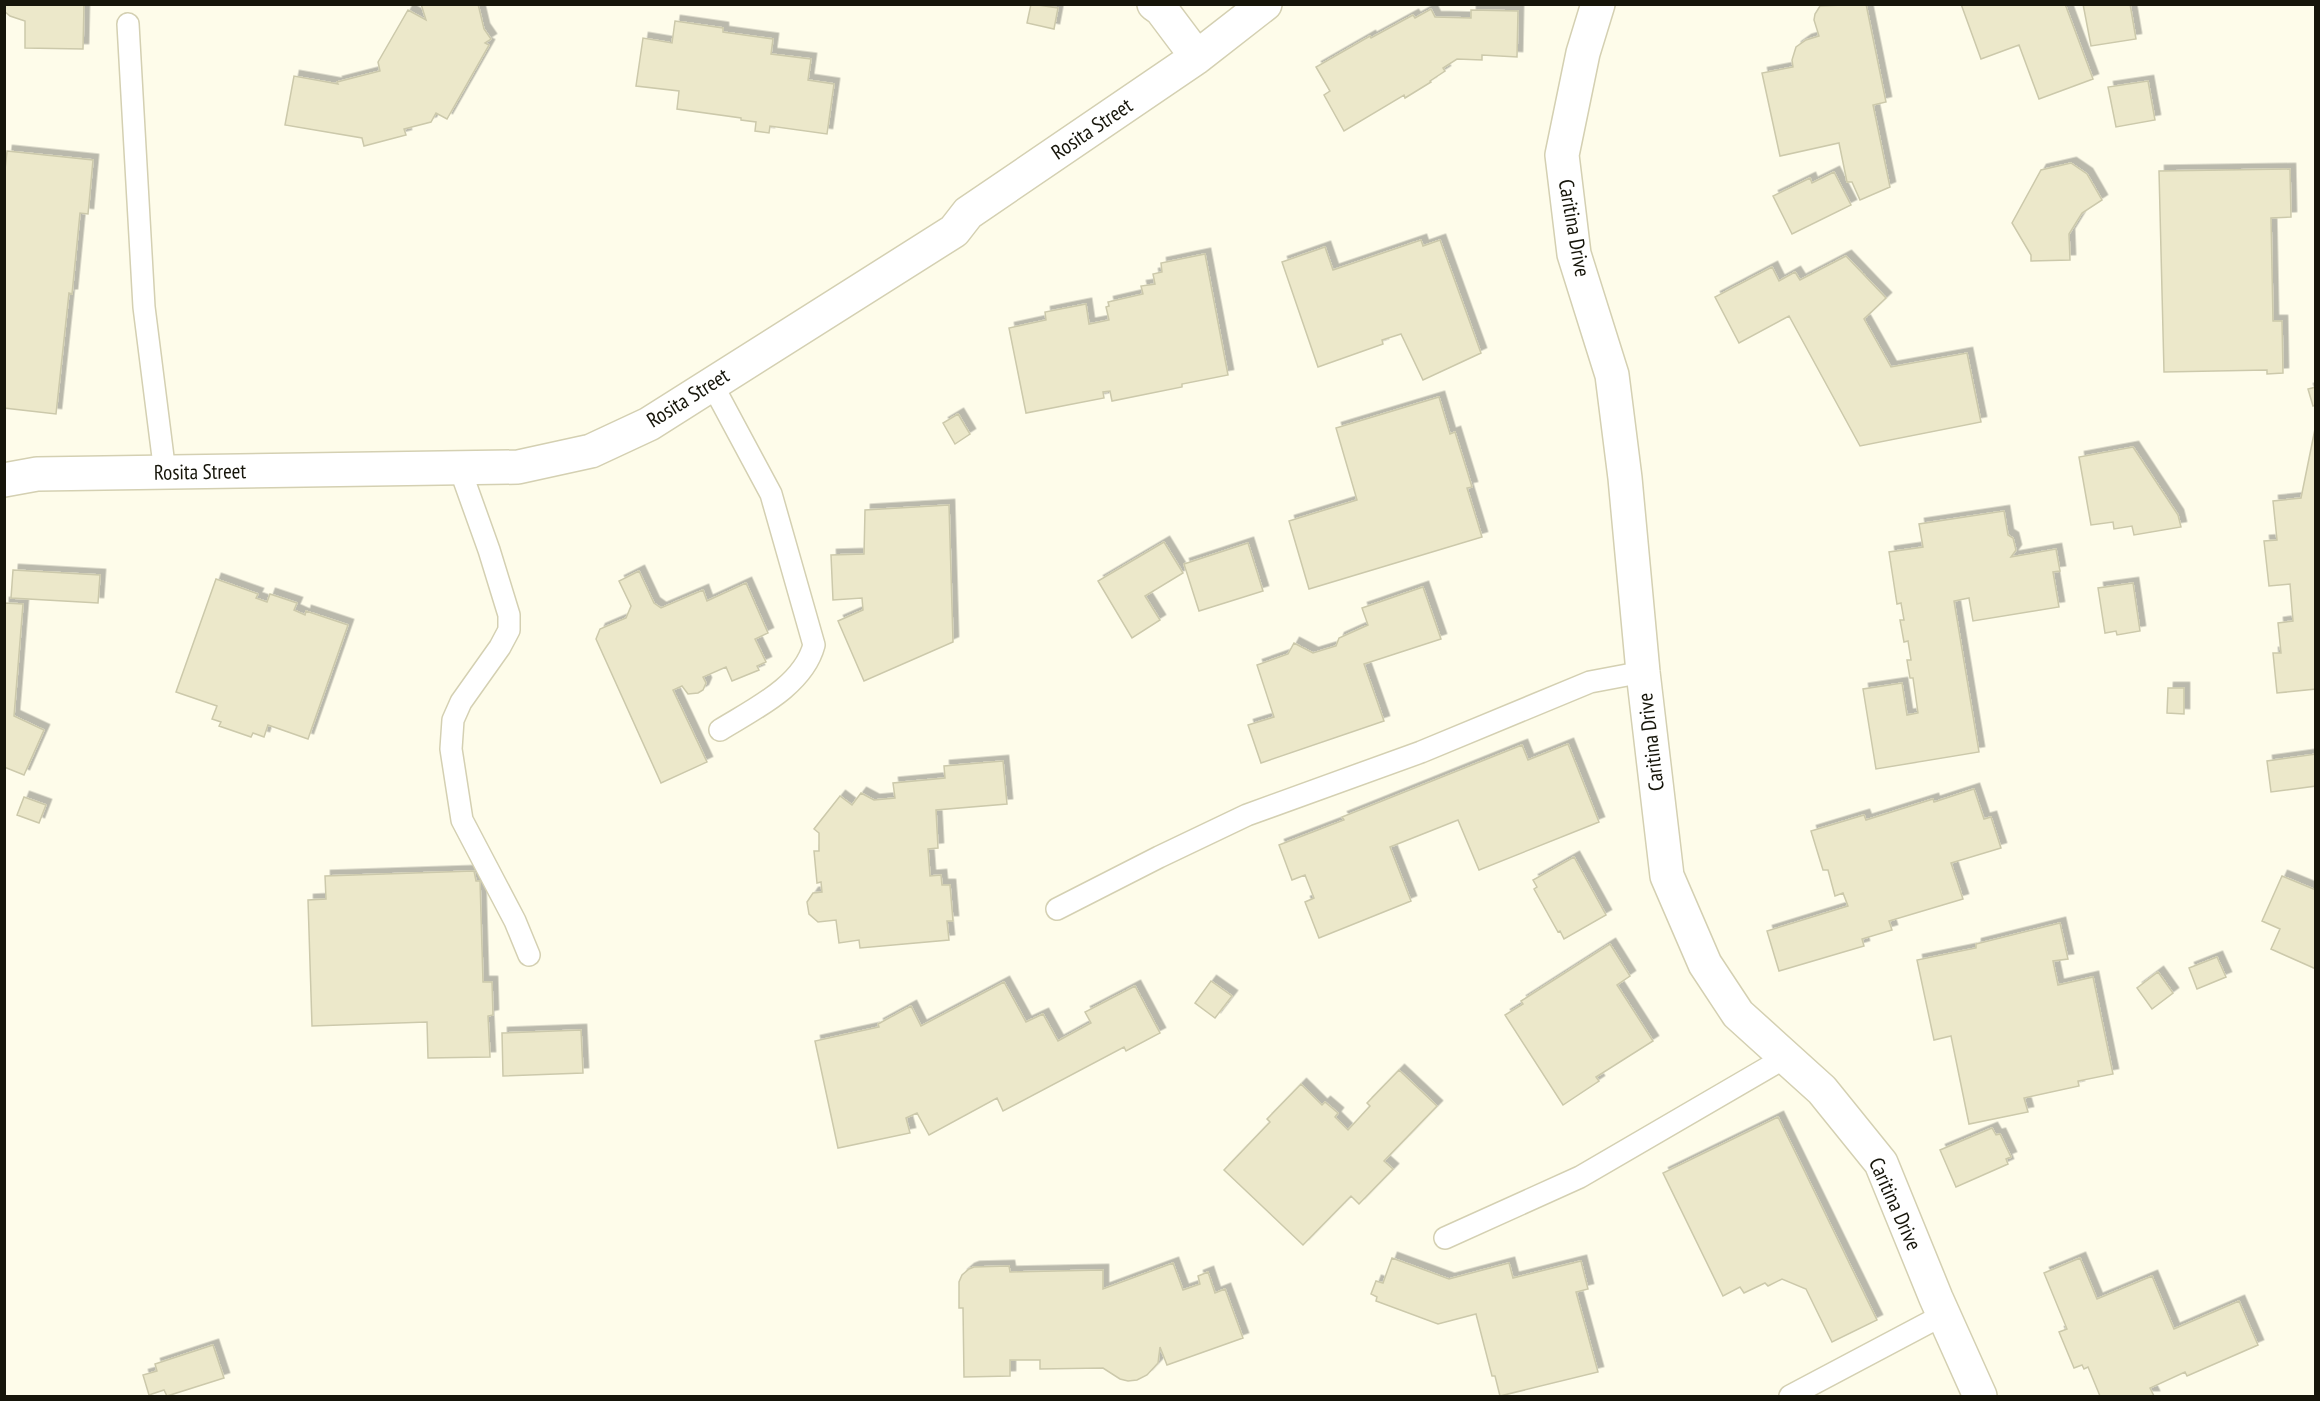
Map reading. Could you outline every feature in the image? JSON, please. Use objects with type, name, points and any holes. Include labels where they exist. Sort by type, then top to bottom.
[{"type":"street","points":[[1154,4],[1161,9],[1197,57]]},
{"type":"street","name":"Rosita Street","points":[[4,480],[38,474],[518,468],[591,452],[649,424],[954,231],[968,213],[1197,57],[1265,4]]},
{"type":"street","name":"Caritina Drive","points":[[1598,4],[1583,53],[1562,155],[1574,254],[1612,375],[1667,876],[1705,964],[1738,1014],[1822,1090],[1881,1163],[1943,1315],[1980,1396]]},
{"type":"lane","points":[[128,24],[144,307],[165,473]]},
{"type":"lane","points":[[712,384],[771,494],[814,645],[810,661],[777,694],[720,730]]},
{"type":"lane","points":[[460,469],[509,615],[509,630],[500,647],[461,702],[453,720],[451,749],[462,820],[515,921],[529,955]]},
{"type":"lane","points":[[1057,909],[1247,815],[1410,757],[1590,682],[1643,672]]},
{"type":"lane","points":[[1445,1238],[1580,1177],[1786,1057]]},
{"type":"lane","points":[[1791,1396],[1943,1315]]},
{"type":"building","points":[[4,4],[84,4],[83,49],[25,48],[25,21],[10,16],[4,11]]},
{"type":"building","points":[[421,4],[478,4],[484,29],[491,39],[485,43],[489,45],[447,119],[436,113],[431,122],[404,129],[406,135],[364,146],[362,138],[285,125],[294,76],[338,84],[337,82],[380,71],[378,62],[408,10],[426,20]]},
{"type":"building","points":[[1031,4],[1058,8],[1054,29],[1027,23]]},
{"type":"building","points":[[1866,4],[1886,102],[1873,105],[1890,187],[1860,200],[1852,182],[1847,182],[1839,143],[1780,156],[1762,73],[1793,67],[1792,60],[1796,47],[1806,40],[1819,36],[1814,20],[1820,6]]},
{"type":"building","points":[[1961,4],[2065,4],[2093,79],[2039,99],[2019,45],[1981,59]]},
{"type":"building","points":[[2083,4],[2130,4],[2136,39],[2091,46]]},
{"type":"building","points":[[1431,9],[1435,17],[1471,18],[1471,10],[1518,11],[1517,57],[1482,55],[1482,60],[1457,59],[1443,68],[1445,71],[1431,82],[1405,98],[1404,95],[1344,131],[1324,95],[1330,91],[1316,67],[1370,36],[1371,38],[1413,15],[1415,18]]},
{"type":"building","points":[[675,21],[723,28],[723,32],[773,39],[771,54],[811,59],[808,80],[834,84],[827,134],[770,126],[769,133],[755,131],[756,122],[677,109],[679,91],[636,86],[643,38],[672,43]]},
{"type":"building","points":[[2148,81],[2155,120],[2116,127],[2108,87]]},
{"type":"building","points":[[7,151],[93,160],[88,214],[80,213],[56,414],[4,408],[4,179]]},
{"type":"building","points":[[2071,163],[2087,174],[2102,200],[2082,213],[2069,234],[2070,260],[2031,261],[2031,255],[2012,223],[2041,170]]},
{"type":"building","points":[[2290,169],[2291,217],[2271,218],[2273,321],[2282,321],[2283,373],[2267,374],[2267,370],[2164,372],[2159,171]]},
{"type":"building","points":[[1834,172],[1851,205],[1792,234],[1773,196],[1810,178],[1812,183]]},
{"type":"building","points":[[1421,240],[1423,246],[1440,240],[1481,353],[1423,380],[1401,334],[1382,340],[1383,344],[1318,367],[1282,262],[1325,247],[1333,270]]},
{"type":"building","points":[[1205,254],[1228,375],[1112,401],[1110,391],[1103,392],[1104,398],[1026,413],[1009,328],[1046,320],[1045,312],[1086,304],[1089,324],[1109,320],[1106,307],[1109,306],[1108,302],[1143,294],[1141,286],[1155,284],[1153,274],[1162,272],[1161,263]]},
{"type":"building","points":[[1846,256],[1886,298],[1864,319],[1891,367],[1967,353],[1981,422],[1860,446],[1789,316],[1739,343],[1715,297],[1772,267],[1779,281],[1795,272],[1800,280]]},
{"type":"building","points":[[2316,387],[2316,405],[2313,406],[2308,389]]},
{"type":"building","points":[[1439,397],[1450,434],[1455,432],[1472,487],[1467,488],[1482,537],[1309,589],[1289,521],[1357,500],[1336,428]]},
{"type":"building","points":[[958,414],[970,434],[955,444],[943,423]]},
{"type":"building","points":[[2316,424],[2316,689],[2277,693],[2273,653],[2281,653],[2278,623],[2293,621],[2290,584],[2269,586],[2264,541],[2277,540],[2273,501],[2301,498]]},
{"type":"building","points":[[2133,447],[2178,515],[2181,527],[2134,535],[2132,526],[2114,529],[2113,522],[2091,525],[2079,457]]},
{"type":"building","points":[[949,505],[953,642],[864,681],[838,621],[863,610],[862,598],[833,600],[831,555],[864,554],[865,510]]},
{"type":"building","points":[[2004,511],[2008,535],[2013,538],[2016,550],[2011,557],[2056,549],[2060,571],[2053,572],[2059,607],[1973,621],[1969,598],[1954,601],[1979,752],[1876,769],[1863,689],[1902,683],[1907,715],[1918,713],[1913,678],[1910,678],[1907,660],[1911,660],[1908,641],[1904,642],[1900,620],[1904,620],[1901,603],[1897,604],[1889,552],[1923,547],[1919,524]]},
{"type":"building","points":[[1164,542],[1183,573],[1145,596],[1160,620],[1132,638],[1098,581]]},
{"type":"building","points":[[1248,543],[1263,591],[1199,611],[1184,564]]},
{"type":"building","points":[[13,570],[100,575],[98,603],[11,598]]},
{"type":"building","points":[[639,571],[654,603],[661,608],[703,590],[707,601],[746,583],[768,633],[755,639],[766,662],[757,666],[759,670],[732,681],[726,667],[703,677],[706,683],[703,690],[698,693],[688,694],[682,686],[673,690],[707,762],[661,783],[596,639],[600,629],[626,618],[631,606],[619,581]]},
{"type":"building","points":[[216,579],[258,594],[256,598],[267,602],[270,594],[297,603],[294,610],[305,615],[306,611],[348,625],[308,739],[268,725],[264,737],[253,733],[251,737],[219,726],[221,722],[212,719],[217,706],[176,692]]},
{"type":"building","points":[[2133,583],[2140,631],[2117,635],[2116,631],[2105,633],[2098,588]]},
{"type":"building","points":[[1423,587],[1441,639],[1364,664],[1384,721],[1261,763],[1248,725],[1274,717],[1257,665],[1288,654],[1294,643],[1313,653],[1336,646],[1339,638],[1368,625],[1362,608]]},
{"type":"building","points":[[4,603],[23,604],[14,716],[44,730],[24,775],[4,767]]},
{"type":"building","points":[[2168,688],[2184,688],[2184,714],[2167,713]]},
{"type":"building","points":[[1568,744],[1599,822],[1479,870],[1458,820],[1390,847],[1411,901],[1319,938],[1305,902],[1314,898],[1305,875],[1292,880],[1279,845],[1344,820],[1342,817],[1522,745],[1528,760]]},
{"type":"building","points":[[2316,754],[2316,786],[2271,792],[2267,761]]},
{"type":"building","points":[[1003,761],[1007,804],[936,810],[938,848],[928,849],[930,876],[941,875],[942,885],[950,885],[953,921],[947,921],[949,940],[860,948],[859,940],[839,943],[836,920],[818,922],[809,914],[807,902],[813,893],[822,892],[821,882],[817,883],[814,851],[819,851],[819,833],[814,829],[840,796],[852,805],[861,793],[874,800],[895,798],[893,783],[945,778],[944,766]]},
{"type":"building","points":[[1974,789],[1984,819],[1991,817],[2001,848],[1951,863],[1963,899],[1889,921],[1892,930],[1862,939],[1864,946],[1779,971],[1767,931],[1848,906],[1843,893],[1835,896],[1828,870],[1823,870],[1811,831],[1864,815],[1866,820]]},
{"type":"building","points":[[24,797],[46,805],[39,823],[17,815]]},
{"type":"building","points":[[1574,857],[1606,915],[1564,939],[1534,889],[1537,887],[1533,880]]},
{"type":"building","points":[[474,871],[476,881],[480,881],[483,982],[492,982],[493,1015],[488,1016],[490,1057],[428,1058],[427,1022],[312,1026],[308,900],[326,899],[325,876]]},
{"type":"building","points":[[2282,876],[2316,890],[2316,969],[2271,949],[2280,929],[2262,921]]},
{"type":"building","points":[[2060,923],[2068,959],[2053,961],[2058,985],[2093,977],[2113,1074],[2078,1081],[2079,1086],[2024,1098],[2028,1112],[1969,1124],[1951,1036],[1934,1040],[1917,960],[1976,948],[1976,944]]},
{"type":"building","points":[[1610,944],[1630,976],[1617,985],[1653,1041],[1596,1077],[1599,1081],[1563,1105],[1505,1015],[1523,1004],[1521,1001]]},
{"type":"building","points":[[2217,957],[2226,977],[2197,989],[2189,968]]},
{"type":"building","points":[[2158,972],[2173,993],[2152,1009],[2137,988]]},
{"type":"building","points":[[1211,981],[1232,996],[1215,1018],[1195,1003]]},
{"type":"building","points":[[1004,982],[1026,1022],[1043,1014],[1058,1041],[1091,1023],[1085,1012],[1135,986],[1160,1033],[1126,1051],[1124,1047],[1003,1111],[997,1098],[929,1135],[917,1113],[906,1118],[910,1133],[838,1148],[815,1041],[879,1027],[878,1024],[911,1006],[921,1026]]},
{"type":"building","points":[[581,1030],[583,1073],[503,1076],[502,1033]]},
{"type":"building","points":[[1399,1070],[1437,1106],[1384,1161],[1393,1169],[1359,1204],[1351,1196],[1303,1245],[1224,1170],[1270,1122],[1267,1119],[1301,1084],[1322,1105],[1325,1102],[1338,1113],[1335,1117],[1348,1130],[1370,1106],[1367,1103]]},
{"type":"building","points":[[1778,1117],[1877,1320],[1832,1342],[1806,1289],[1782,1279],[1768,1286],[1765,1283],[1744,1293],[1740,1287],[1723,1296],[1663,1173]]},
{"type":"building","points":[[1992,1128],[1996,1135],[2000,1134],[2011,1157],[2006,1159],[2008,1164],[1956,1187],[1940,1150]]},
{"type":"building","points":[[1392,1258],[1449,1279],[1509,1263],[1513,1278],[1581,1261],[1588,1289],[1576,1292],[1598,1372],[1500,1396],[1495,1376],[1492,1376],[1476,1314],[1438,1324],[1376,1301],[1377,1297],[1371,1294],[1376,1281],[1383,1283]]},
{"type":"building","points":[[2080,1258],[2097,1299],[2152,1276],[2174,1329],[2239,1301],[2258,1345],[2187,1376],[2185,1372],[2150,1388],[2154,1396],[2100,1396],[2088,1367],[2084,1369],[2082,1365],[2074,1368],[2059,1332],[2067,1329],[2044,1273]]},
{"type":"building","points":[[1173,1263],[1183,1290],[1200,1284],[1198,1276],[1208,1272],[1215,1293],[1225,1289],[1243,1338],[1167,1365],[1160,1347],[1158,1363],[1147,1375],[1137,1380],[1120,1379],[1103,1368],[1040,1369],[1040,1360],[1010,1360],[1010,1376],[964,1377],[963,1308],[959,1308],[959,1282],[962,1275],[969,1269],[1009,1266],[1010,1272],[1103,1270],[1103,1289]]},
{"type":"building","points":[[213,1345],[224,1378],[167,1396],[164,1390],[149,1395],[143,1375],[157,1371],[155,1364]]}]
